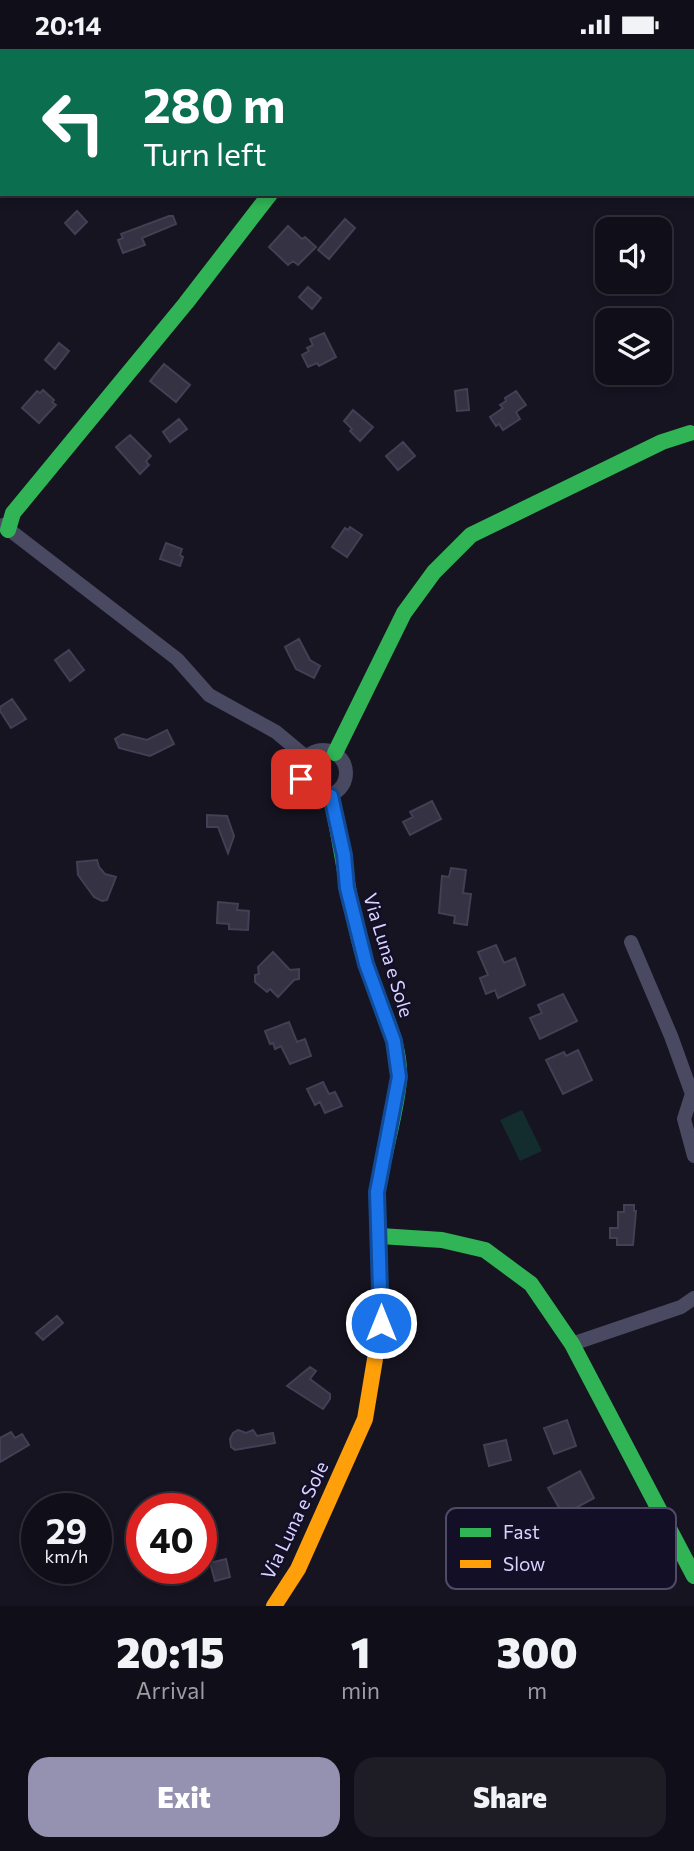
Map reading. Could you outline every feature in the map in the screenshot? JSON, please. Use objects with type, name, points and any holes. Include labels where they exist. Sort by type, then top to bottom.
[{"type":"street","points":[[268,196],[179,311],[4,526],[177,659],[209,695],[276,733],[306,757]]},
{"type":"street","points":[[335,753],[404,613],[434,572],[471,535],[662,442],[690,433]]},
{"type":"street","points":[[320,750],[335,753],[341,757],[347,772],[343,786],[331,796],[316,796],[304,786],[300,772],[306,757],[320,750]]},
{"type":"street","name":"Via Luna e Sole","points":[[274,1606],[298,1569],[365,1419],[381,1323],[377,1192],[399,1077],[394,1041],[366,964],[347,888],[344,855],[331,796]]},
{"type":"street","points":[[631,941],[692,1094],[684,1119],[694,1156]]},
{"type":"street","points":[[380,1236],[443,1240],[485,1249],[531,1284],[572,1344],[658,1508]]},
{"type":"street","points":[[572,1344],[681,1307],[694,1298]]},
{"type":"street","points":[[676,1542],[694,1576]]},
{"type":"green space","points":[[522,1110],[542,1151],[520,1161],[500,1120]]},
{"type":"building","points":[[77,211],[87,222],[75,234],[65,223]]},
{"type":"building","points":[[173,216],[176,224],[142,238],[145,245],[123,253],[118,240],[123,238],[121,234]]},
{"type":"building","points":[[345,219],[355,228],[329,259],[318,250]]},
{"type":"building","points":[[288,226],[316,247],[298,265],[293,261],[288,265],[269,247]]},
{"type":"building","points":[[308,287],[321,298],[312,309],[299,297]]},
{"type":"building","points":[[324,333],[336,357],[319,366],[317,363],[308,367],[302,355],[313,345],[310,339]]},
{"type":"building","points":[[59,343],[69,351],[55,369],[45,360]]},
{"type":"building","points":[[164,364],[190,385],[176,402],[150,381]]},
{"type":"building","points":[[467,389],[469,410],[457,411],[455,391]]},
{"type":"building","points":[[43,390],[56,405],[39,423],[22,408],[37,391],[40,393]]},
{"type":"building","points":[[516,391],[526,405],[516,412],[520,419],[503,430],[499,424],[496,426],[490,417],[503,408],[500,405],[506,401],[505,398]]},
{"type":"building","points":[[353,410],[373,427],[360,441],[344,421]]},
{"type":"building","points":[[179,419],[187,429],[170,442],[163,432]]},
{"type":"building","points":[[130,435],[151,456],[146,461],[149,465],[140,474],[116,447]]},
{"type":"building","points":[[403,442],[415,456],[398,470],[386,456]]},
{"type":"building","points":[[350,527],[362,535],[347,557],[332,547],[345,528],[348,530]]},
{"type":"building","points":[[166,543],[182,549],[180,566],[160,559]]},
{"type":"building","points":[[299,639],[310,660],[320,666],[314,678],[296,669],[285,647]]},
{"type":"building","points":[[69,650],[84,670],[70,681],[55,660]]},
{"type":"building","points":[[12,699],[26,719],[11,728],[0,707]]},
{"type":"building","points":[[167,730],[174,744],[150,756],[119,748],[115,739],[123,734],[147,740]]},
{"type":"building","points":[[432,801],[441,819],[410,835],[403,822],[413,817],[410,812]]},
{"type":"building","points":[[207,815],[227,816],[234,836],[228,853],[218,827],[207,827]]},
{"type":"building","points":[[97,860],[105,874],[116,877],[107,900],[102,901],[94,897],[78,875],[77,862]]},
{"type":"building","points":[[451,868],[466,870],[463,893],[471,894],[467,925],[454,923],[455,916],[439,913],[442,876],[449,877]]},
{"type":"building","points":[[218,902],[238,904],[237,910],[249,911],[248,930],[229,929],[229,924],[217,923]]},
{"type":"building","points":[[496,945],[504,963],[515,958],[525,985],[498,998],[495,990],[486,994],[480,978],[488,975],[478,952]]},
{"type":"building","points":[[273,952],[290,970],[299,969],[299,979],[294,980],[278,997],[270,989],[267,992],[255,982],[255,975],[259,974],[258,967]]},
{"type":"building","points":[[563,994],[577,1021],[540,1039],[530,1018],[542,1013],[538,1005]]},
{"type":"building","points":[[289,1022],[297,1042],[305,1039],[311,1056],[290,1064],[281,1046],[275,1049],[273,1043],[270,1044],[265,1031]]},
{"type":"building","points":[[578,1050],[592,1080],[563,1094],[546,1060],[564,1052],[566,1056]]},
{"type":"building","points":[[323,1082],[329,1094],[335,1092],[342,1106],[325,1113],[320,1102],[315,1105],[307,1089]]},
{"type":"building","points":[[624,1205],[634,1205],[636,1211],[633,1245],[617,1245],[617,1238],[610,1238],[610,1228],[618,1228],[618,1212],[624,1212]]},
{"type":"building","points":[[57,1316],[63,1323],[43,1340],[36,1333]]},
{"type":"building","points":[[310,1367],[316,1371],[310,1379],[330,1394],[330,1399],[323,1409],[287,1386]]},
{"type":"building","points":[[567,1420],[576,1446],[554,1454],[544,1428]]},
{"type":"building","points":[[238,1430],[246,1433],[253,1430],[257,1436],[273,1433],[275,1443],[235,1450],[231,1447],[230,1439]]},
{"type":"building","points":[[11,1432],[15,1438],[22,1434],[29,1445],[0,1462],[0,1438]]},
{"type":"building","points":[[506,1440],[511,1460],[489,1466],[484,1445]]},
{"type":"building","points":[[580,1471],[594,1498],[576,1508],[559,1508],[548,1488]]},
{"type":"building","points":[[226,1559],[230,1577],[217,1580],[217,1561]]},
{"type":"traffic: fast","points":[[8,530],[13,513],[186,303],[268,196]]},
{"type":"traffic: fast","points":[[335,753],[404,613],[434,572],[471,535],[662,442],[690,433]]},
{"type":"traffic: fast","points":[[331,796],[360,943],[399,1063],[397,1099],[382,1168]]},
{"type":"traffic: fast","points":[[380,1236],[442,1240],[485,1250],[531,1284],[572,1344],[658,1508]]},
{"type":"traffic: fast","points":[[676,1542],[694,1576]]},
{"type":"traffic: slow","points":[[274,1606],[298,1569],[365,1419],[381,1323],[377,1192],[382,1168]]},
{"type":"route","points":[[301,779],[309,792],[316,796],[331,796],[344,855],[347,888],[366,964],[394,1041],[399,1077],[377,1192],[381,1323]]}]
